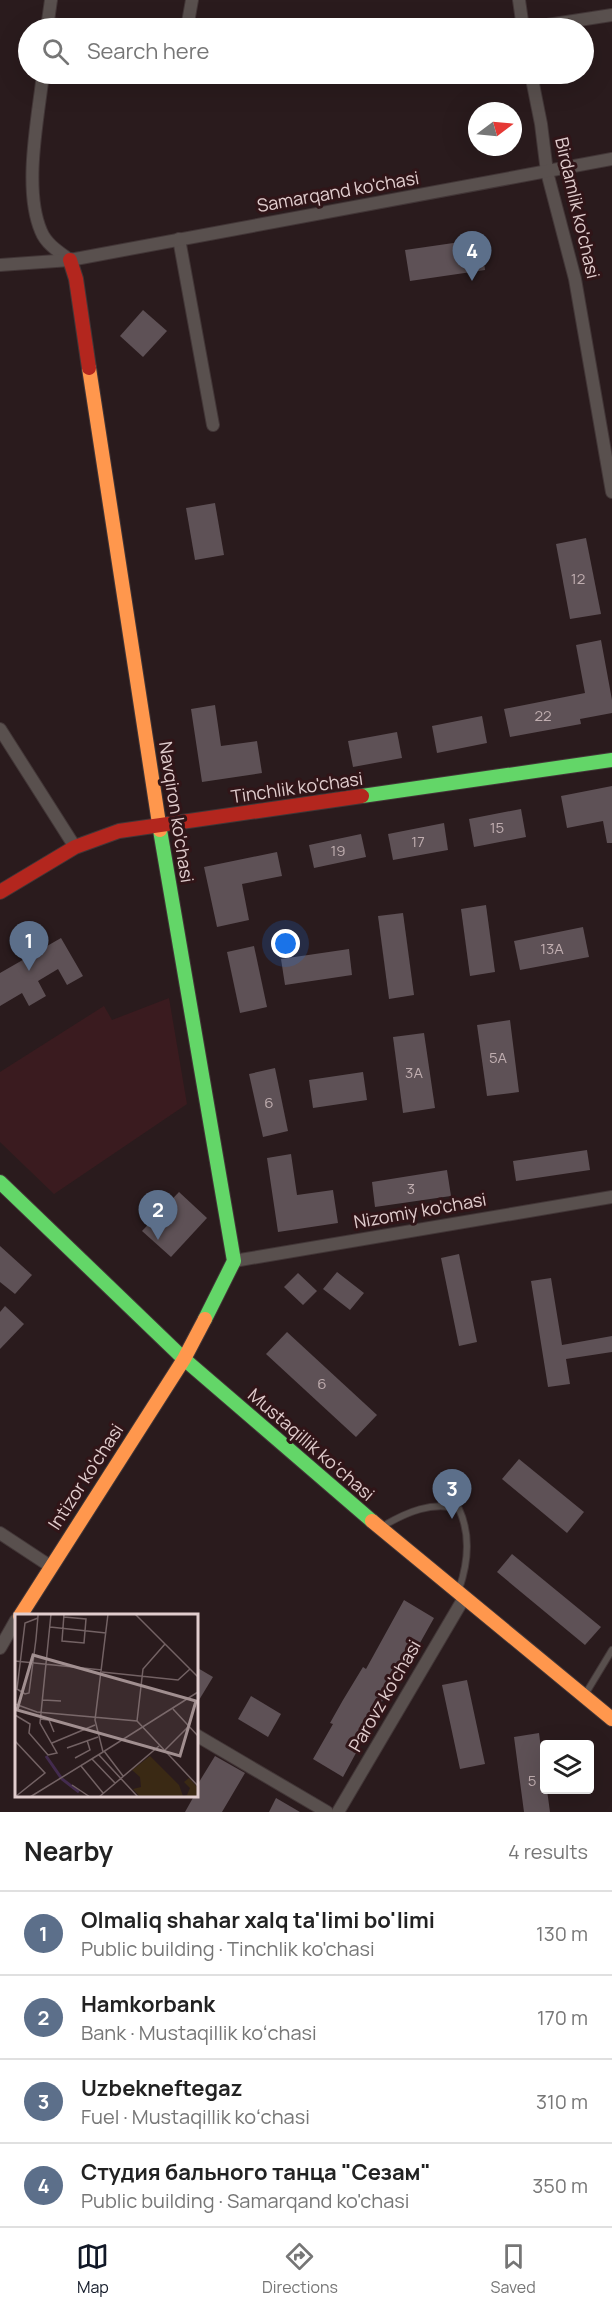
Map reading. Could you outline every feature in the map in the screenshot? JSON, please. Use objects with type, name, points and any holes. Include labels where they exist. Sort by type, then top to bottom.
[{"type":"main road","name":"Navqiron ko'chasi","points":[[70,260],[76,279],[159,826],[234,1261]]},
{"type":"main road","name":"Tinchlik ko'chasi","points":[[0,892],[75,847],[119,831],[612,760]]},
{"type":"main road","name":"Mustaqillik koʻchasi","points":[[0,1182],[184,1359],[379,1528],[612,1719]]},
{"type":"main road","points":[[184,1359],[234,1261]]},
{"type":"main road","name":"Intizor ko'chasi","points":[[21,1614],[184,1359]]},
{"type":"street","points":[[49,18],[51,0]]},
{"type":"street","points":[[189,18],[192,0]]},
{"type":"street","points":[[519,0],[522,18]]},
{"type":"street","points":[[593,18],[612,15]]},
{"type":"street","points":[[42,84],[32,172],[35,213],[41,233],[53,248],[70,260]]},
{"type":"street","name":"Birdamlik ko'chasi","points":[[533,84],[547,172],[575,279],[612,492]]},
{"type":"street","name":"Samarqand ko'chasi","points":[[0,266],[70,260],[612,159]]},
{"type":"street","points":[[179,239],[213,425]]},
{"type":"street","points":[[0,729],[75,847]]},
{"type":"street","name":"Nizomiy ko'chasi","points":[[234,1261],[612,1197]]},
{"type":"street","points":[[0,1533],[50,1566]]},
{"type":"street","name":"Parovz ko'chasi","points":[[338,1812],[461,1595]]},
{"type":"street","name":"Intizor ko'chasi","points":[[0,1648],[15,1625]]},
{"type":"street","points":[[198,1736],[327,1812]]},
{"type":"lane","points":[[379,1528],[401,1515],[422,1508],[449,1505],[459,1509],[465,1520],[467,1554],[461,1595]]},
{"type":"lane","points":[[585,1697],[612,1650]]},
{"type":"shaded area","points":[[169,998],[187,1104],[54,1194],[0,1142],[0,1072],[104,1006],[112,1020]]},
{"type":"building","points":[[481,239],[485,270],[410,281],[405,250]]},
{"type":"building","points":[[143,310],[167,331],[143,357],[120,336]]},
{"type":"building","points":[[215,503],[224,555],[195,560],[186,508]]},
{"type":"building","points":[[586,538],[601,614],[570,619],[556,544]]},
{"type":"building","points":[[601,640],[612,700],[612,713],[580,719],[581,724],[510,737],[504,709],[585,693],[576,645]]},
{"type":"building","points":[[215,705],[221,746],[257,741],[262,773],[202,782],[191,709]]},
{"type":"building","points":[[482,716],[487,743],[437,753],[432,726]]},
{"type":"building","points":[[397,732],[402,758],[353,767],[348,741]]},
{"type":"building","points":[[612,786],[612,843],[607,843],[603,821],[567,828],[561,796]]},
{"type":"building","points":[[521,809],[526,837],[474,847],[469,819]]},
{"type":"building","points":[[444,823],[448,850],[393,860],[388,834]]},
{"type":"building","points":[[361,834],[366,857],[314,868],[309,845]]},
{"type":"building","points":[[277,852],[282,876],[242,884],[249,920],[217,927],[204,867]]},
{"type":"building","points":[[486,905],[495,972],[470,976],[461,909]]},
{"type":"building","points":[[403,913],[414,995],[389,999],[378,916]]},
{"type":"building","points":[[583,927],[589,957],[520,970],[514,941]]},
{"type":"building","points":[[61,938],[83,976],[67,985],[58,969],[38,981],[46,996],[29,1006],[22,993],[0,1006],[0,973]]},
{"type":"building","points":[[254,946],[267,1007],[240,1013],[227,952]]},
{"type":"building","points":[[349,949],[352,975],[285,985],[281,959]]},
{"type":"building","points":[[510,1020],[519,1092],[487,1096],[477,1025]]},
{"type":"building","points":[[424,1033],[435,1108],[403,1113],[393,1037]]},
{"type":"building","points":[[275,1068],[288,1131],[263,1137],[249,1074]]},
{"type":"building","points":[[363,1072],[367,1100],[313,1108],[309,1080]]},
{"type":"building","points":[[587,1150],[590,1170],[516,1181],[513,1161]]},
{"type":"building","points":[[291,1154],[297,1195],[333,1190],[338,1223],[278,1232],[267,1158]]},
{"type":"building","points":[[447,1170],[451,1196],[375,1207],[372,1182]]},
{"type":"building","points":[[179,1192],[207,1218],[171,1257],[142,1231]]},
{"type":"building","points":[[0,1246],[32,1275],[15,1294],[0,1282]]},
{"type":"building","points":[[459,1254],[477,1342],[459,1346],[441,1258]]},
{"type":"building","points":[[337,1272],[364,1293],[350,1310],[323,1289]]},
{"type":"building","points":[[298,1273],[317,1291],[303,1305],[284,1287]]},
{"type":"building","points":[[551,1278],[562,1345],[612,1336],[612,1352],[566,1359],[570,1384],[548,1387],[531,1281]]},
{"type":"building","points":[[5,1306],[24,1324],[0,1349],[0,1312]]},
{"type":"building","points":[[287,1332],[377,1415],[356,1437],[266,1354]]},
{"type":"building","points":[[519,1459],[584,1512],[567,1533],[502,1479]]},
{"type":"building","points":[[512,1554],[601,1627],[585,1645],[497,1572]]},
{"type":"building","points":[[404,1600],[434,1618],[402,1675],[399,1673],[353,1752],[356,1753],[343,1777],[313,1759],[333,1724],[330,1723],[343,1700],[363,1667],[366,1669]]},
{"type":"building","points":[[198,1668],[213,1677],[198,1702]]},
{"type":"building","points":[[467,1680],[485,1764],[460,1769],[442,1685]]},
{"type":"building","points":[[251,1696],[281,1714],[268,1737],[238,1719]]},
{"type":"building","points":[[539,1733],[540,1794],[548,1794],[550,1812],[524,1812],[514,1737]]},
{"type":"building","points":[[215,1756],[245,1773],[222,1812],[185,1812],[193,1797],[198,1797],[198,1784]]},
{"type":"building","points":[[276,1798],[300,1812],[269,1812]]},
{"type":"traffic: fast","points":[[362,796],[612,760]]},
{"type":"traffic: fast","points":[[160,830],[234,1261],[205,1319]]},
{"type":"traffic: fast","points":[[0,1182],[184,1359],[372,1521]]},
{"type":"traffic: slow","points":[[89,368],[160,830]]},
{"type":"traffic: slow","points":[[21,1614],[184,1359],[205,1319]]},
{"type":"traffic: slow","points":[[372,1521],[612,1719]]},
{"type":"traffic: jam","points":[[70,260],[76,279],[89,368]]},
{"type":"traffic: jam","points":[[0,892],[75,847],[119,831],[362,796]]},
{"type":"place","name":"Студия бального танца \"Сезам\"","points":[[472,281]]},
{"type":"place","name":"Olmaliq shahar xalq ta'limi bo'limi","points":[[29,971]]},
{"type":"place","name":"Hamkorbank","points":[[158,1240]]},
{"type":"place","name":"Uzbekneftegaz","points":[[452,1519]]}]
